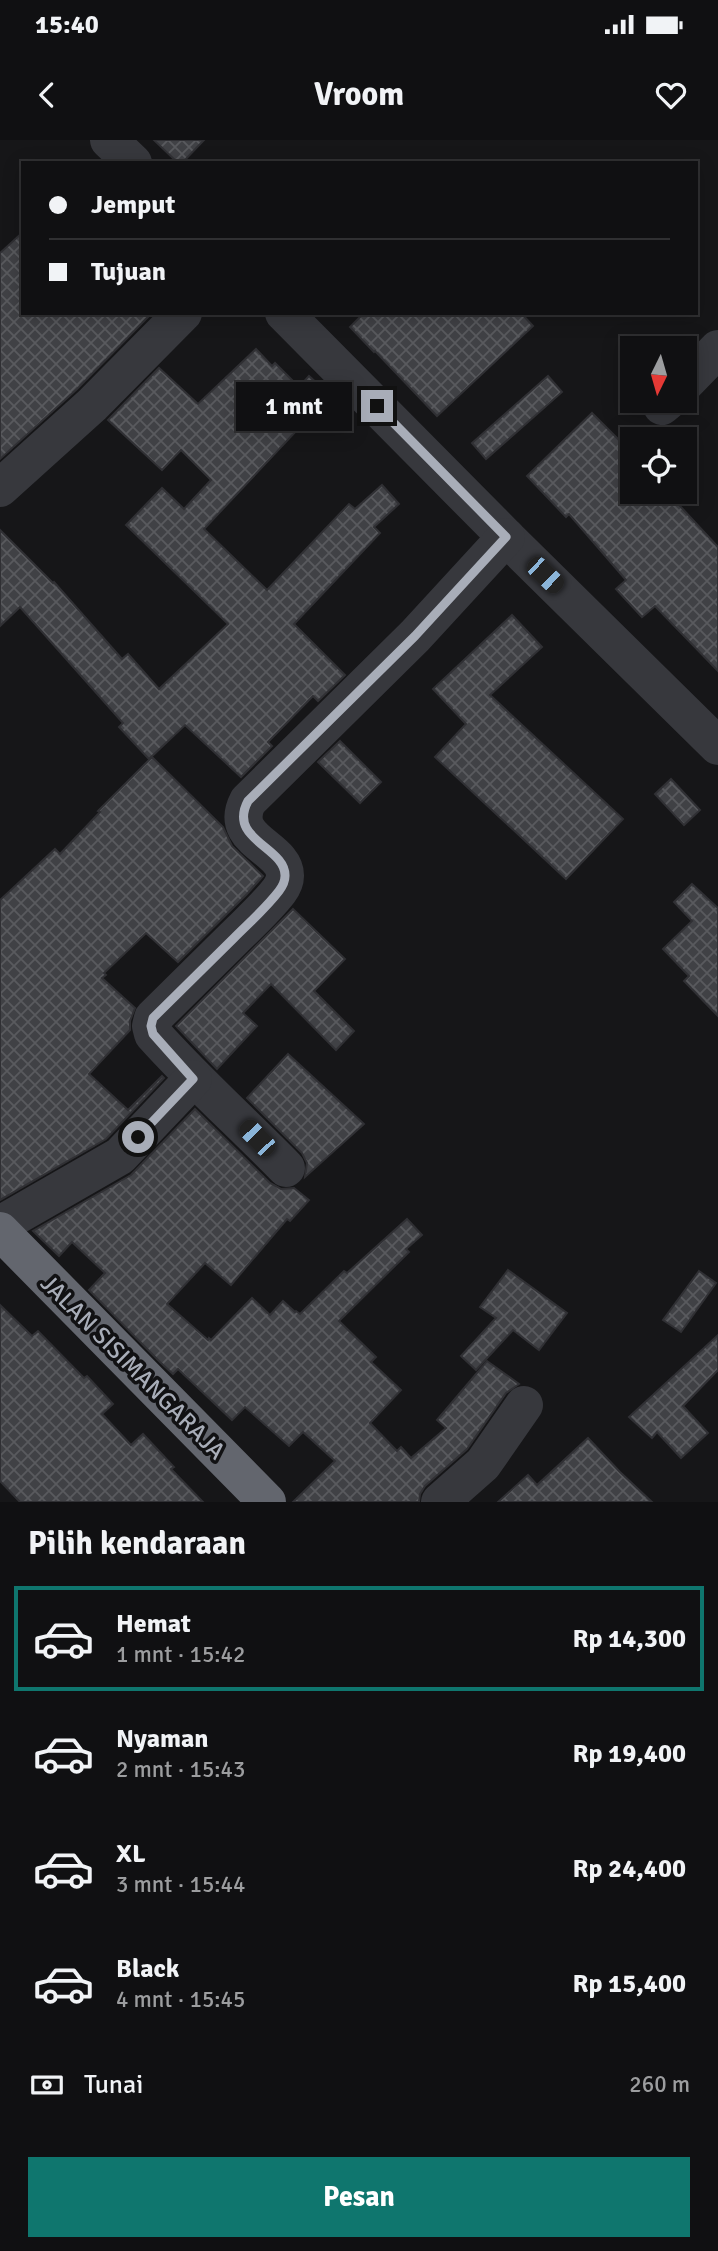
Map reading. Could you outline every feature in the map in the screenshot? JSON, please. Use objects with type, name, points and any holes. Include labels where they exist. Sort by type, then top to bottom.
[{"type":"highway","name":"JALAN SISIMANGARAJA","points":[[0,1231],[267,1502]]},
{"type":"highway","name":"JALAN SISIMANGARAJA","points":[[0,1266],[231,1502]]},
{"type":"street","points":[[109,140],[130,161]]},
{"type":"street","points":[[0,488],[92,405],[181,315]]},
{"type":"street","points":[[286,315],[718,746]]},
{"type":"street","points":[[697,370],[718,349]]},
{"type":"street","points":[[286,1168],[193,1079],[153,1034],[153,1018],[281,889],[285,872],[280,862],[247,829],[243,820],[243,810],[248,801],[415,636],[506,537]]},
{"type":"street","points":[[0,1225],[120,1156],[193,1079]]},
{"type":"street","points":[[440,1502],[483,1464],[524,1405]]},
{"type":"building","points":[[154,140],[204,140],[184,161],[176,161]]},
{"type":"building","points":[[21,234],[21,315],[150,315],[77,389],[0,459],[0,253]]},
{"type":"building","points":[[362,315],[523,315],[533,326],[437,416],[350,327]]},
{"type":"building","points":[[256,349],[272,366],[275,363],[299,387],[309,376],[330,395],[204,529],[267,590],[349,504],[355,509],[382,485],[399,504],[374,527],[380,533],[294,624],[345,675],[318,701],[313,696],[268,742],[272,746],[241,777],[185,725],[149,759],[119,727],[123,723],[20,607],[0,626],[0,530],[54,582],[122,659],[128,654],[159,689],[228,624],[126,525],[162,488],[184,509],[211,480],[181,450],[162,470],[108,420],[159,368],[198,404]]},
{"type":"building","points":[[548,376],[562,392],[486,459],[472,443]]},
{"type":"building","points":[[592,413],[620,441],[620,504],[678,504],[718,547],[718,671],[655,606],[642,617],[616,589],[626,580],[569,514],[566,517],[527,476]]},
{"type":"building","points":[[512,615],[542,647],[490,695],[623,819],[566,879],[435,757],[466,724],[433,689]]},
{"type":"building","points":[[340,741],[381,782],[360,803],[318,762]]},
{"type":"building","points":[[152,757],[223,827],[232,846],[263,876],[178,962],[146,933],[104,973],[106,975],[102,978],[135,1008],[130,1030],[89,1074],[128,1110],[162,1076],[164,1078],[106,1139],[0,1200],[0,900],[55,849],[60,854]]},
{"type":"building","points":[[671,779],[700,810],[684,825],[655,794]]},
{"type":"building","points":[[692,884],[718,908],[718,1016],[684,981],[689,976],[663,949],[692,921],[674,902]]},
{"type":"building","points":[[293,909],[345,959],[314,991],[354,1031],[336,1050],[271,984],[243,1013],[257,1026],[217,1069],[176,1026]]},
{"type":"building","points":[[288,1054],[364,1124],[305,1177],[307,1163],[302,1153],[247,1098]]},
{"type":"building","points":[[195,1109],[270,1183],[281,1189],[294,1188],[309,1200],[290,1221],[287,1219],[231,1285],[205,1263],[167,1304],[208,1340],[252,1298],[270,1315],[283,1301],[300,1314],[344,1271],[347,1273],[407,1219],[422,1235],[406,1249],[409,1252],[339,1321],[376,1357],[371,1362],[401,1390],[370,1423],[397,1451],[401,1447],[411,1458],[446,1428],[437,1420],[487,1361],[519,1384],[506,1393],[467,1449],[425,1486],[419,1502],[293,1502],[335,1461],[303,1432],[289,1446],[245,1407],[232,1420],[178,1369],[173,1374],[89,1290],[105,1273],[72,1242],[59,1256],[33,1231],[131,1175]]},
{"type":"building","points":[[508,1270],[567,1313],[539,1350],[513,1330],[476,1370],[461,1356],[496,1318],[480,1307]]},
{"type":"building","points":[[699,1271],[716,1283],[681,1332],[663,1320]]},
{"type":"building","points":[[0,1305],[32,1336],[38,1331],[84,1378],[87,1376],[113,1404],[102,1414],[131,1445],[143,1434],[174,1467],[171,1469],[203,1502],[20,1502],[0,1481]]},
{"type":"building","points":[[718,1335],[718,1370],[683,1406],[708,1433],[681,1458],[657,1432],[652,1438],[629,1417]]},
{"type":"building","points":[[588,1438],[652,1502],[498,1502],[528,1475],[537,1485]]},
{"type":"route","points":[[138,1137],[193,1079],[153,1034],[153,1018],[281,889],[285,879],[280,862],[247,829],[243,810],[248,801],[415,636],[506,537],[377,406]]}]
